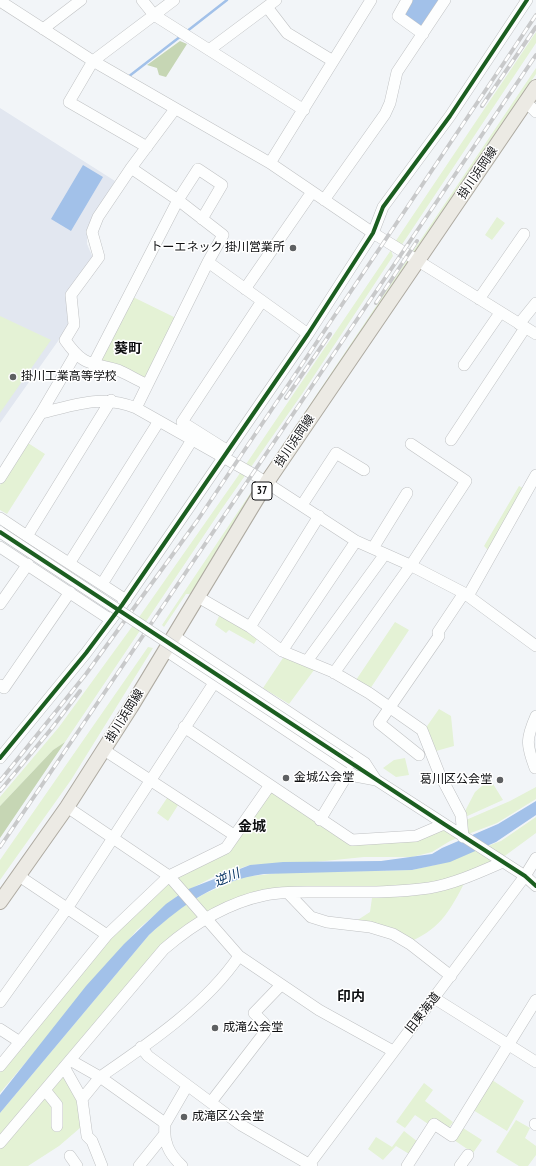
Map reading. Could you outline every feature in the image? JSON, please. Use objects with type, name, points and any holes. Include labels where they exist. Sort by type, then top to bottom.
[{"type":"main road","name":"掛川浜岡線","points":[[0,902],[67,807],[104,750],[267,482],[536,87]]},
{"type":"street","points":[[142,0],[154,15],[304,110]]},
{"type":"street","points":[[147,147],[69,102],[93,61],[174,0]]},
{"type":"street","points":[[209,50],[276,0]]},
{"type":"street","points":[[270,163],[371,0]]},
{"type":"street","points":[[407,0],[398,16],[423,34]]},
{"type":"street","points":[[324,200],[385,114],[390,103],[397,72],[445,0]]},
{"type":"street","points":[[0,758],[126,600],[308,334],[373,233],[384,208],[450,116],[527,0]]},
{"type":"street","points":[[0,1],[93,61],[270,163],[373,233],[536,334]]},
{"type":"street","points":[[43,29],[75,2]]},
{"type":"street","points":[[267,7],[287,32],[333,61]]},
{"type":"street","points":[[526,102],[536,112]]},
{"type":"street","points":[[146,384],[118,371],[93,366],[75,355],[65,340],[74,325],[71,295],[99,257],[92,232],[98,217],[131,168],[175,109]]},
{"type":"street","points":[[131,168],[178,200],[224,236],[208,262],[146,384],[136,408]]},
{"type":"street","points":[[93,366],[178,200],[198,169],[222,185],[202,219]]},
{"type":"street","points":[[245,289],[312,192]]},
{"type":"street","points":[[479,299],[524,234]]},
{"type":"street","points":[[208,262],[308,334]]},
{"type":"street","points":[[262,301],[182,422],[226,455],[356,541],[411,565],[466,594],[536,646]]},
{"type":"street","points":[[451,440],[536,303]]},
{"type":"street","points":[[464,366],[500,312]]},
{"type":"street","points":[[0,478],[75,355]]},
{"type":"street","points":[[41,413],[92,401],[111,400],[136,408],[192,440],[226,455]]},
{"type":"street","points":[[27,536],[111,400]]},
{"type":"street","points":[[70,562],[159,421]]},
{"type":"street","points":[[102,584],[192,440]]},
{"type":"street","points":[[334,673],[411,565],[466,481],[411,444]]},
{"type":"street","points":[[302,505],[336,453],[364,470]]},
{"type":"street","points":[[420,755],[379,723],[438,636],[438,632],[466,594],[536,476]]},
{"type":"street","points":[[373,548],[408,492]]},
{"type":"street","points":[[250,627],[319,516]]},
{"type":"street","points":[[0,518],[70,562],[126,600]]},
{"type":"street","points":[[0,532],[349,768]]},
{"type":"street","points":[[282,650],[356,541]]},
{"type":"street","points":[[0,547],[111,620]]},
{"type":"street","points":[[307,661],[384,554]]},
{"type":"street","points":[[0,604],[28,564]]},
{"type":"street","points":[[0,685],[4,688],[70,592]]},
{"type":"street","points":[[198,597],[250,627],[282,650],[334,673],[391,706],[424,733],[439,773],[461,815],[463,837]]},
{"type":"street","points":[[174,636],[364,764],[376,780]]},
{"type":"street","points":[[165,650],[214,683],[349,768],[376,780],[526,876],[536,886]]},
{"type":"street","points":[[0,1002],[68,907],[214,683]]},
{"type":"street","points":[[536,716],[529,733],[527,748],[535,768],[536,767]]},
{"type":"street","points":[[184,728],[352,840],[416,836],[444,824]]},
{"type":"street","points":[[104,750],[234,834]]},
{"type":"street","points":[[320,820],[349,768]]},
{"type":"street","points":[[0,1066],[107,935],[169,876],[226,848],[234,834],[270,785]]},
{"type":"street","points":[[67,807],[169,876],[239,956],[319,1010],[393,1051]]},
{"type":"street","name":"旧東海道","points":[[310,1165],[393,1051],[526,876],[536,858]]},
{"type":"street","points":[[0,1143],[164,949],[184,932],[205,918],[240,901],[266,894],[394,892],[431,888],[503,862]]},
{"type":"street","points":[[19,876],[68,907],[107,935]]},
{"type":"street","points":[[288,893],[311,917],[327,922],[370,927],[393,934],[410,944],[451,976]]},
{"type":"street","points":[[82,1099],[100,1077],[194,1006],[231,967],[239,956]]},
{"type":"street","points":[[211,1102],[265,1032],[264,1023],[254,1013],[281,985]]},
{"type":"street","points":[[434,998],[536,1062]]},
{"type":"street","points":[[407,1166],[434,1124],[452,1136],[536,1000]]},
{"type":"street","points":[[0,1029],[20,1042]]},
{"type":"street","points":[[141,1047],[148,1056],[241,1125],[310,1165]]},
{"type":"street","points":[[67,1064],[100,1077],[164,1130],[170,1155],[182,1166]]},
{"type":"street","points":[[67,1064],[82,1099],[87,1136],[92,1141],[102,1166]]},
{"type":"street","points":[[139,1166],[164,1130],[187,1086]]},
{"type":"street","points":[[45,1090],[56,1105],[57,1126]]},
{"type":"street","points":[[460,1166],[468,1155]]},
{"type":"street","points":[[70,1156],[77,1166]]},
{"type":"shaded area","points":[[0,108],[115,181],[87,228],[87,244],[93,258],[67,293],[68,327],[0,423]]},
{"type":"green space","points":[[536,32],[536,43],[401,246],[395,242]]},
{"type":"green space","points":[[180,41],[187,44],[166,77],[159,75],[157,68],[147,65]]},
{"type":"green space","points":[[536,68],[536,74],[190,594],[186,594],[164,627],[162,625]]},
{"type":"green space","points":[[497,217],[505,223],[492,240],[485,235]]},
{"type":"green space","points":[[391,250],[393,256],[302,394],[221,510],[65,742],[53,750],[0,806],[0,797],[59,727],[142,613],[238,476]]},
{"type":"green space","points":[[133,297],[176,318],[145,378],[101,361]]},
{"type":"green space","name":"掛川工業高等学校","points":[[0,316],[51,340],[0,413]]},
{"type":"green space","points":[[28,443],[45,454],[7,514],[0,510],[0,485]]},
{"type":"green space","points":[[519,486],[525,489],[490,552],[484,546]]},
{"type":"green space","points":[[206,603],[260,634],[254,644],[229,630],[226,633],[215,625],[219,616],[204,607]]},
{"type":"green space","points":[[395,622],[409,630],[370,689],[356,680]]},
{"type":"green space","points":[[148,647],[153,648],[71,780],[0,880],[0,860]]},
{"type":"green space","points":[[287,652],[317,666],[289,704],[263,688]]},
{"type":"green space","points":[[439,709],[451,716],[454,746],[436,751],[425,729]]},
{"type":"green space","points":[[65,742],[0,838],[0,806],[53,750]]},
{"type":"green space","points":[[405,758],[409,775],[396,777],[383,768],[394,760]]},
{"type":"green space","points":[[490,779],[503,800],[463,818],[463,815],[475,792]]},
{"type":"green space","points":[[536,787],[536,799],[497,823],[450,841],[432,852],[412,857],[364,857],[315,862],[250,865],[213,877],[177,896],[137,930],[0,1093],[0,1067],[104,941],[168,881],[230,848],[268,794],[274,790],[343,838],[351,846],[438,832],[510,801]]},
{"type":"green space","points":[[169,795],[180,802],[168,821],[157,813]]},
{"type":"green space","points":[[536,817],[536,833],[487,869],[427,886],[264,892],[184,930],[0,1143],[0,1113],[149,935],[177,910],[204,894],[243,877],[279,873],[412,870],[439,864],[501,841]]},
{"type":"green space","points":[[465,882],[450,909],[438,924],[422,936],[412,941],[350,925],[370,912],[372,898]]},
{"type":"green space","points":[[64,1071],[80,1099],[80,1128],[59,1146],[28,1166],[0,1166],[0,1149]]},
{"type":"green space","points":[[492,1080],[524,1101],[507,1131],[473,1110]]},
{"type":"green space","points":[[424,1083],[433,1090],[425,1101],[453,1122],[448,1129],[433,1119],[428,1124],[415,1115],[405,1128],[396,1122]]},
{"type":"green space","points":[[516,1120],[530,1128],[525,1138],[536,1146],[536,1155],[528,1166],[519,1166],[496,1152]]},
{"type":"green space","points":[[463,1128],[482,1140],[473,1153],[454,1140]]},
{"type":"green space","points":[[404,1131],[418,1142],[409,1154],[396,1146],[383,1160],[368,1149],[376,1137],[392,1147]]},
{"type":"water","points":[[412,0],[440,0],[423,25],[419,26],[403,14]]},
{"type":"water","points":[[83,165],[103,177],[71,231],[51,219]]},
{"type":"water","name":"逆川","points":[[536,801],[536,815],[496,842],[450,862],[412,870],[264,874],[246,877],[230,882],[188,903],[149,935],[0,1113],[0,1095],[86,986],[124,944],[166,904],[186,890],[250,865],[283,862],[381,861],[432,854],[442,848],[498,824]]},
{"type":"waterway","points":[[186,32],[227,0]]},
{"type":"waterway","points":[[128,77],[181,36]]},
{"type":"railway","points":[[0,781],[86,674],[197,521],[536,15]]},
{"type":"railway","points":[[482,106],[536,27]]},
{"type":"railway","points":[[0,847],[536,55]]},
{"type":"railway","points":[[376,303],[417,241]]},
{"type":"railway","points":[[286,398],[330,334]]},
{"type":"railway","points":[[0,791],[52,728],[80,691]]},
{"type":"cycle path","points":[[0,758],[86,653],[122,605],[308,334],[373,233],[383,207],[450,116],[527,0]]},
{"type":"cycle path","points":[[0,532],[525,876],[536,886]]},
{"type":"place","name":"トーエネック 掛川営業所","points":[[293,248]]},
{"type":"place","name":"掛川工業高等学校","points":[[13,377]]},
{"type":"place","name":"金城公会堂","points":[[286,778]]},
{"type":"place","name":"葛川区公会堂","points":[[500,780]]},
{"type":"place","name":"成滝公会堂","points":[[215,1028]]},
{"type":"place","name":"成滝区公会堂","points":[[184,1117]]},
{"type":"district","name":"葵町","points":[[128,349]]},
{"type":"district","name":"金城","points":[[252,827]]},
{"type":"district","name":"印内","points":[[351,997]]}]
